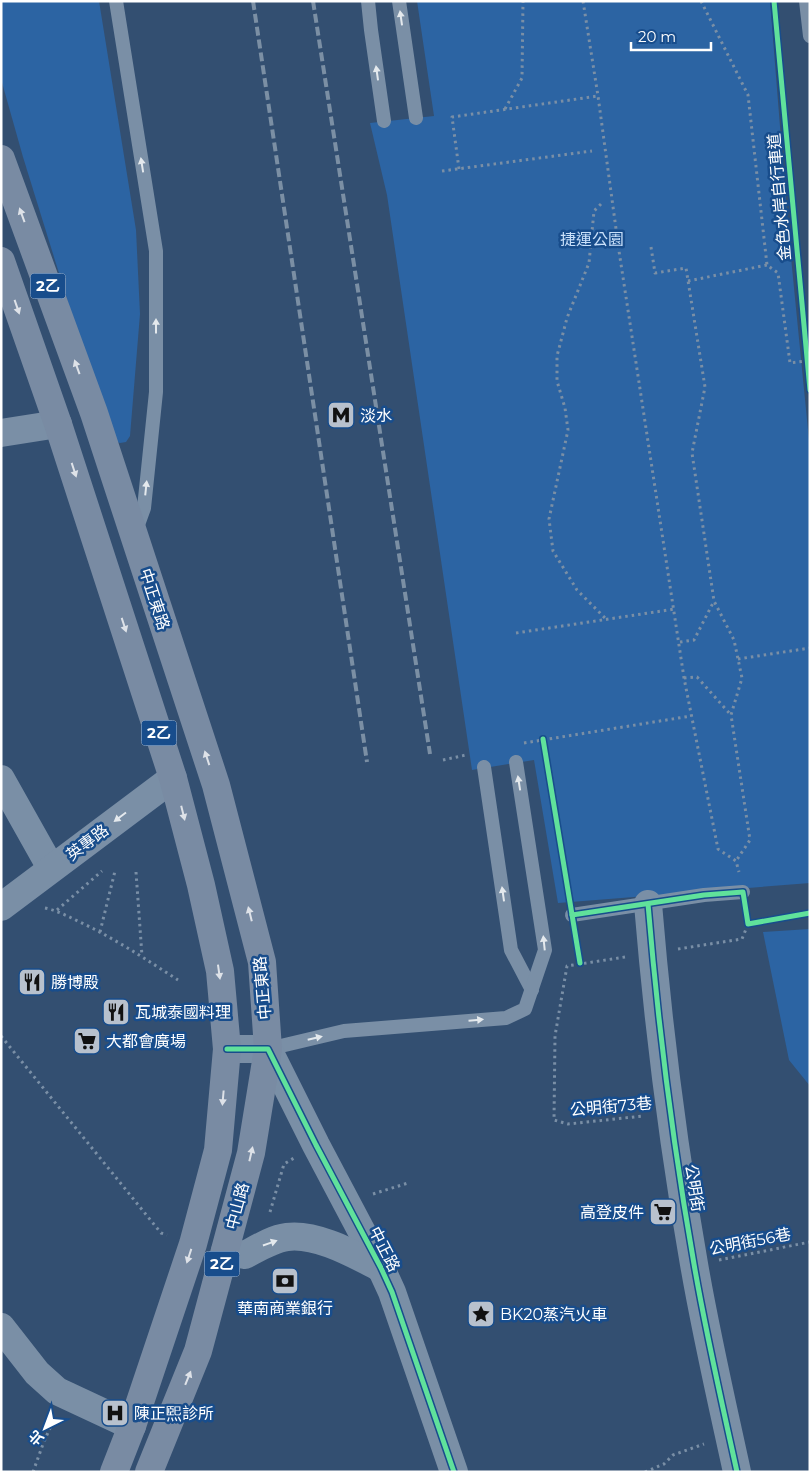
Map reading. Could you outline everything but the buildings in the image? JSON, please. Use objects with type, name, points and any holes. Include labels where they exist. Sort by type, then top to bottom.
[{"type":"main road","name":"中正東路","points":[[1,159],[94,413],[216,785],[262,962],[268,1049]]},
{"type":"main road","name":"2乙","points":[[1,261],[58,424],[173,778],[201,886],[220,971],[227,1049]]},
{"type":"main road","name":"中山路","points":[[114,1472],[132,1426],[193,1244],[218,1150],[227,1049]]},
{"type":"main road","name":"中山路","points":[[149,1472],[198,1351],[251,1153],[268,1049]]},
{"type":"street","points":[[1,433],[58,424]]},
{"type":"street","name":"英專路","points":[[1,907],[173,778]]},
{"type":"street","points":[[1,779],[51,868]]},
{"type":"street","name":"公明街","points":[[648,904],[671,1114],[694,1264],[737,1472]]},
{"type":"street","points":[[227,1049],[268,1049]]},
{"type":"street","name":"中正路","points":[[268,1049],[392,1292],[454,1472]]},
{"type":"street","points":[[225,1252],[245,1256],[264,1244],[288,1237],[315,1238],[381,1268]]},
{"type":"street","points":[[1,1326],[36,1373],[57,1391],[132,1426]]},
{"type":"lane","points":[[116,1],[156,251],[156,392],[144,508],[134,536]]},
{"type":"lane","points":[[368,1],[384,122]]},
{"type":"lane","points":[[399,1],[416,118]]},
{"type":"lane","points":[[806,1],[810,36]]},
{"type":"lane","points":[[268,1049],[344,1031],[506,1018],[525,1009],[545,950],[516,762]]},
{"type":"lane","points":[[484,767],[511,950],[532,990]]},
{"type":"lane","points":[[572,915],[704,895],[743,892]]},
{"type":"path","points":[[504,110],[522,78],[523,1]]},
{"type":"path","points":[[583,1],[619,252],[691,716],[718,849],[736,861],[748,924],[757,922]]},
{"type":"path","points":[[701,1],[748,94],[767,265]]},
{"type":"path","points":[[459,168],[452,117],[598,96]]},
{"type":"path","points":[[442,170],[592,150]]},
{"type":"path","points":[[600,204],[594,211],[589,263],[567,318],[557,356],[557,381],[565,408],[568,430],[549,519],[553,551],[577,590],[606,619]]},
{"type":"path","points":[[651,247],[655,273],[686,268],[705,387],[692,453],[714,601],[734,640],[742,678],[731,715],[750,840],[736,861]]},
{"type":"path","points":[[688,280],[767,265],[778,273],[790,362],[806,361]]},
{"type":"path","points":[[805,351],[807,370]]},
{"type":"path","points":[[680,642],[694,640],[714,601]]},
{"type":"path","points":[[516,633],[675,609]]},
{"type":"path","points":[[738,659],[810,648]]},
{"type":"path","points":[[684,678],[697,676],[731,715]]},
{"type":"path","points":[[523,743],[691,716]]},
{"type":"path","points":[[543,739],[580,963]]},
{"type":"path","points":[[443,760],[469,755]]},
{"type":"path","points":[[56,910],[102,871]]},
{"type":"path","points":[[100,932],[115,872]]},
{"type":"path","points":[[136,872],[142,956]]},
{"type":"path","points":[[42,907],[56,910],[100,932],[142,956],[178,980]]},
{"type":"path","points":[[1,1036],[161,1232]]},
{"type":"path","points":[[268,1220],[284,1164],[296,1156]]},
{"type":"path","points":[[371,1194],[408,1183]]},
{"type":"path","points":[[33,1472],[43,1444],[65,1396]]},
{"type":"path","points":[[645,1472],[664,1464],[672,1455],[729,1435]]},
{"type":"green space","points":[[1,1],[99,1],[136,230],[140,314],[130,436],[126,442],[117,442],[106,425],[23,157],[1,79]]},
{"type":"green space","name":"捷運公園","points":[[417,1],[770,1],[788,227],[810,450],[810,883],[558,903],[534,760],[472,770],[387,195],[370,123],[434,116]]},
{"type":"green space","points":[[810,929],[810,1086],[789,1060],[763,932]]},
{"type":"railway","points":[[253,1],[367,762]]},
{"type":"railway","points":[[313,1],[430,754]]},
{"type":"cycle path","name":"金色水岸自行車道","points":[[774,1],[810,390]]},
{"type":"cycle path","points":[[543,739],[580,963]]},
{"type":"cycle path","points":[[572,915],[704,895],[743,892],[748,924],[810,913]]},
{"type":"cycle path","points":[[648,904],[661,1040],[679,1175],[714,1368],[737,1472]]},
{"type":"cycle path","points":[[227,1049],[268,1049],[392,1292],[454,1472]]},
{"type":"place","name":"淡水","points":[[341,415]]},
{"type":"place","name":"勝博殿","points":[[32,982]]},
{"type":"place","name":"瓦城泰國料理","points":[[116,1012]]},
{"type":"place","name":"大都會廣場","points":[[87,1041]]},
{"type":"place","name":"高登皮件","points":[[663,1212]]},
{"type":"place","name":"華南商業銀行","points":[[285,1281]]},
{"type":"place","name":"BK20蒸汽火車","points":[[481,1314]]},
{"type":"place","name":"陳正煕診所","points":[[115,1413]]}]
